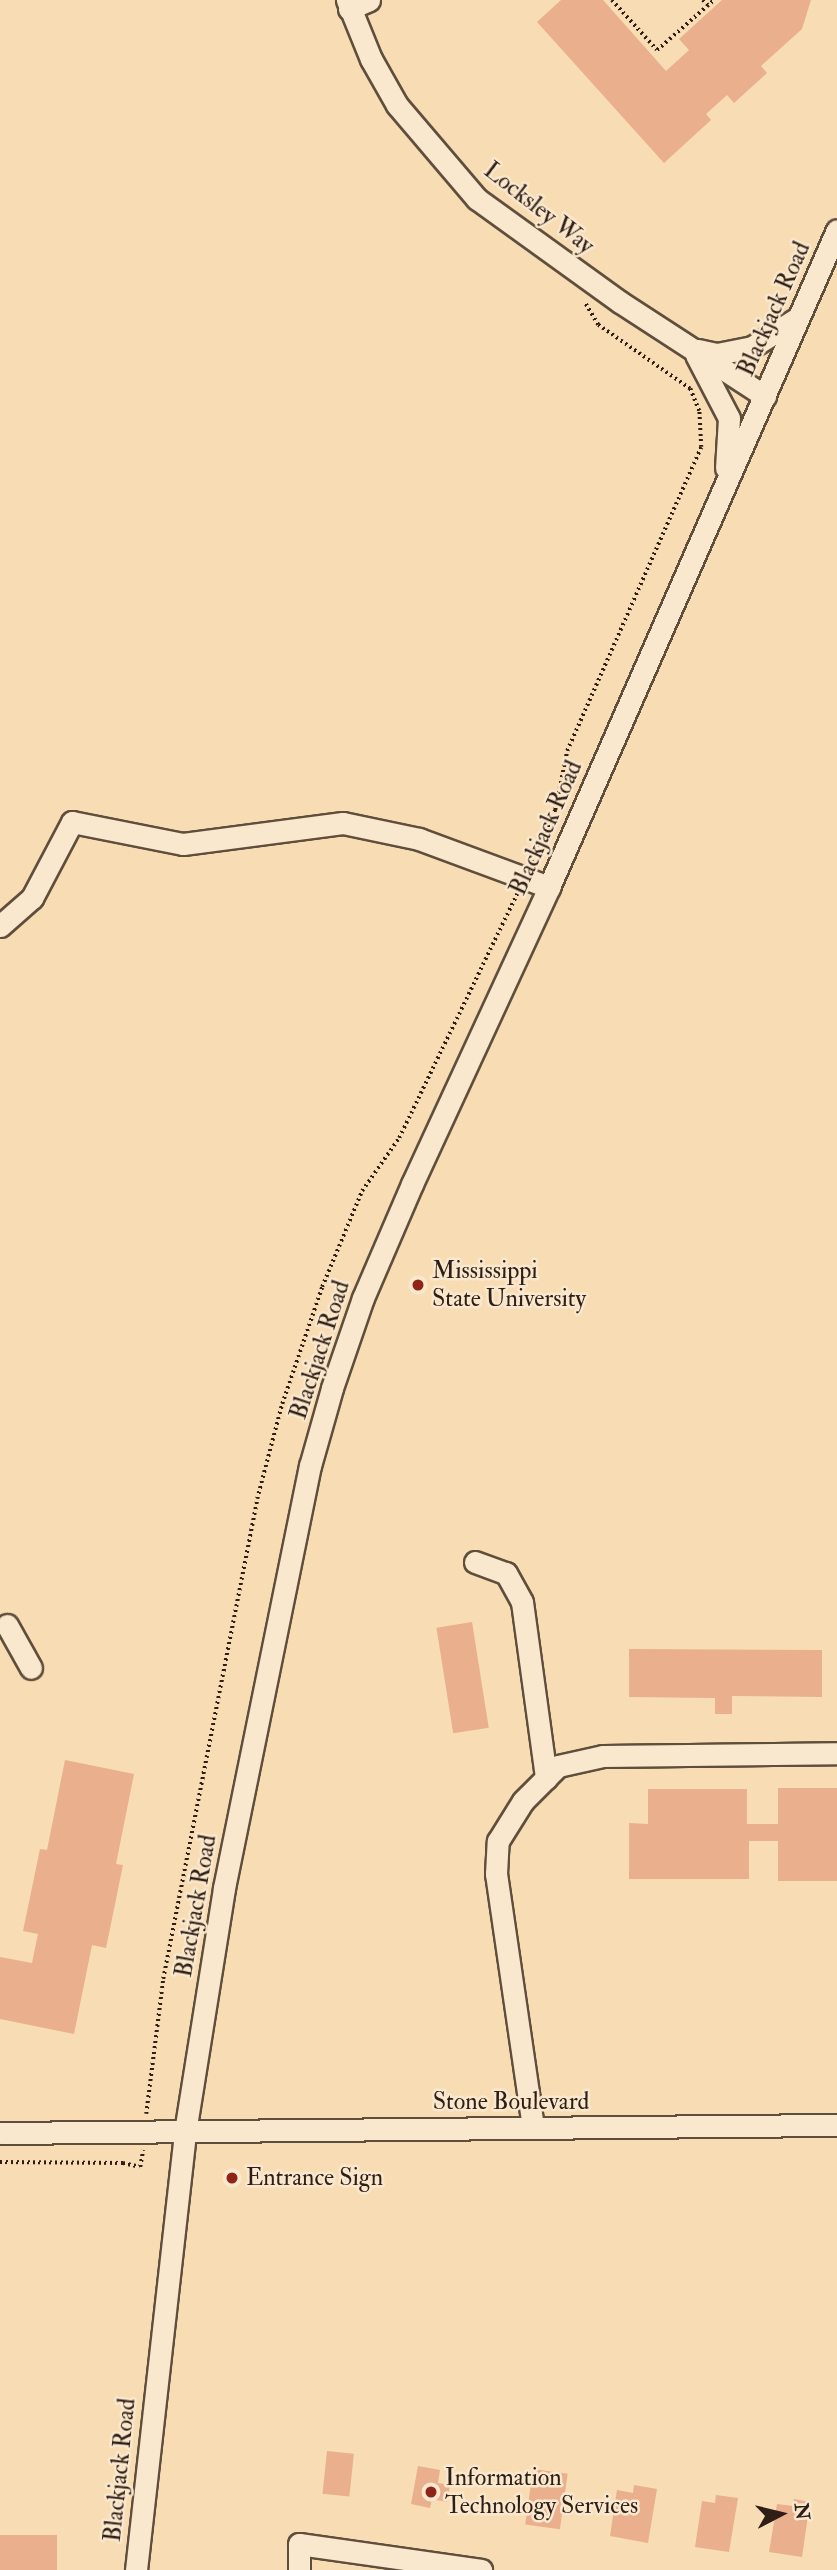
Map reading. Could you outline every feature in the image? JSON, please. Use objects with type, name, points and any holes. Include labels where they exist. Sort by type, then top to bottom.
[{"type":"street","points":[[348,5],[369,0]]},
{"type":"street","name":"Locksley Way","points":[[348,5],[397,105],[477,199],[690,348],[765,396]]},
{"type":"street","name":"Blackjack Road","points":[[136,2570],[185,2132],[224,1888],[296,1533],[332,1388],[363,1298],[406,1196],[550,887],[837,230]]},
{"type":"street","points":[[690,348],[717,354],[752,347],[797,317]]},
{"type":"street","points":[[690,348],[709,374],[729,418],[724,488]]},
{"type":"street","points":[[0,926],[32,898],[72,822],[183,844],[342,823],[419,838],[550,887]]},
{"type":"street","points":[[475,1562],[506,1573],[522,1602],[546,1778]]},
{"type":"street","points":[[7,1625],[31,1668]]},
{"type":"street","points":[[533,2127],[496,1874],[498,1841],[523,1801],[558,1766],[603,1756],[837,1753]]},
{"type":"street","name":"Stone Boulevard","points":[[0,2133],[837,2125]]},
{"type":"street","points":[[299,2570],[299,2544],[481,2570]]},
{"type":"path","points":[[612,0],[657,50],[714,0]]},
{"type":"path","points":[[703,0],[708,5]]},
{"type":"path","points":[[0,2162],[123,2163],[140,2168]]},
{"type":"building","points":[[561,0],[603,0],[666,71],[689,50],[679,39],[722,0],[811,0],[802,29],[761,66],[767,73],[734,103],[727,95],[706,114],[711,120],[664,163],[537,22]]},
{"type":"building","points":[[472,1622],[489,1728],[453,1733],[436,1628]]},
{"type":"building","points":[[629,1649],[822,1650],[822,1697],[732,1696],[732,1714],[715,1714],[715,1698],[629,1697]]},
{"type":"building","points":[[65,1760],[134,1774],[116,1864],[123,1865],[106,1948],[92,1945],[74,2034],[0,2019],[0,1957],[32,1963],[38,1934],[23,1931],[40,1849],[47,1850]]},
{"type":"building","points":[[778,1788],[837,1788],[837,1881],[778,1881],[778,1841],[749,1841],[749,1879],[629,1879],[629,1823],[648,1824],[648,1789],[747,1789],[747,1824],[778,1824]]},
{"type":"building","points":[[327,2451],[354,2454],[349,2497],[323,2494]]},
{"type":"building","name":"Information Technology Services","points":[[418,2466],[440,2470],[438,2483],[450,2485],[447,2502],[432,2499],[430,2508],[411,2504]]},
{"type":"building","points":[[533,2469],[568,2474],[560,2529],[525,2524]]},
{"type":"building","points":[[634,2485],[657,2489],[648,2543],[610,2536],[617,2490],[633,2493]]},
{"type":"building","points":[[716,2495],[738,2498],[729,2552],[695,2547],[702,2501],[715,2503]]},
{"type":"building","points":[[794,2499],[810,2502],[802,2557],[769,2552],[777,2504],[793,2506]]},
{"type":"building","points":[[0,2535],[57,2535],[57,2570],[0,2570]]},
{"type":"place","name":"Mississippi State University","points":[[418,1285]]},
{"type":"place","name":"Entrance Sign","points":[[232,2178]]},
{"type":"place","name":"Information Technology Services","points":[[431,2492]]}]
